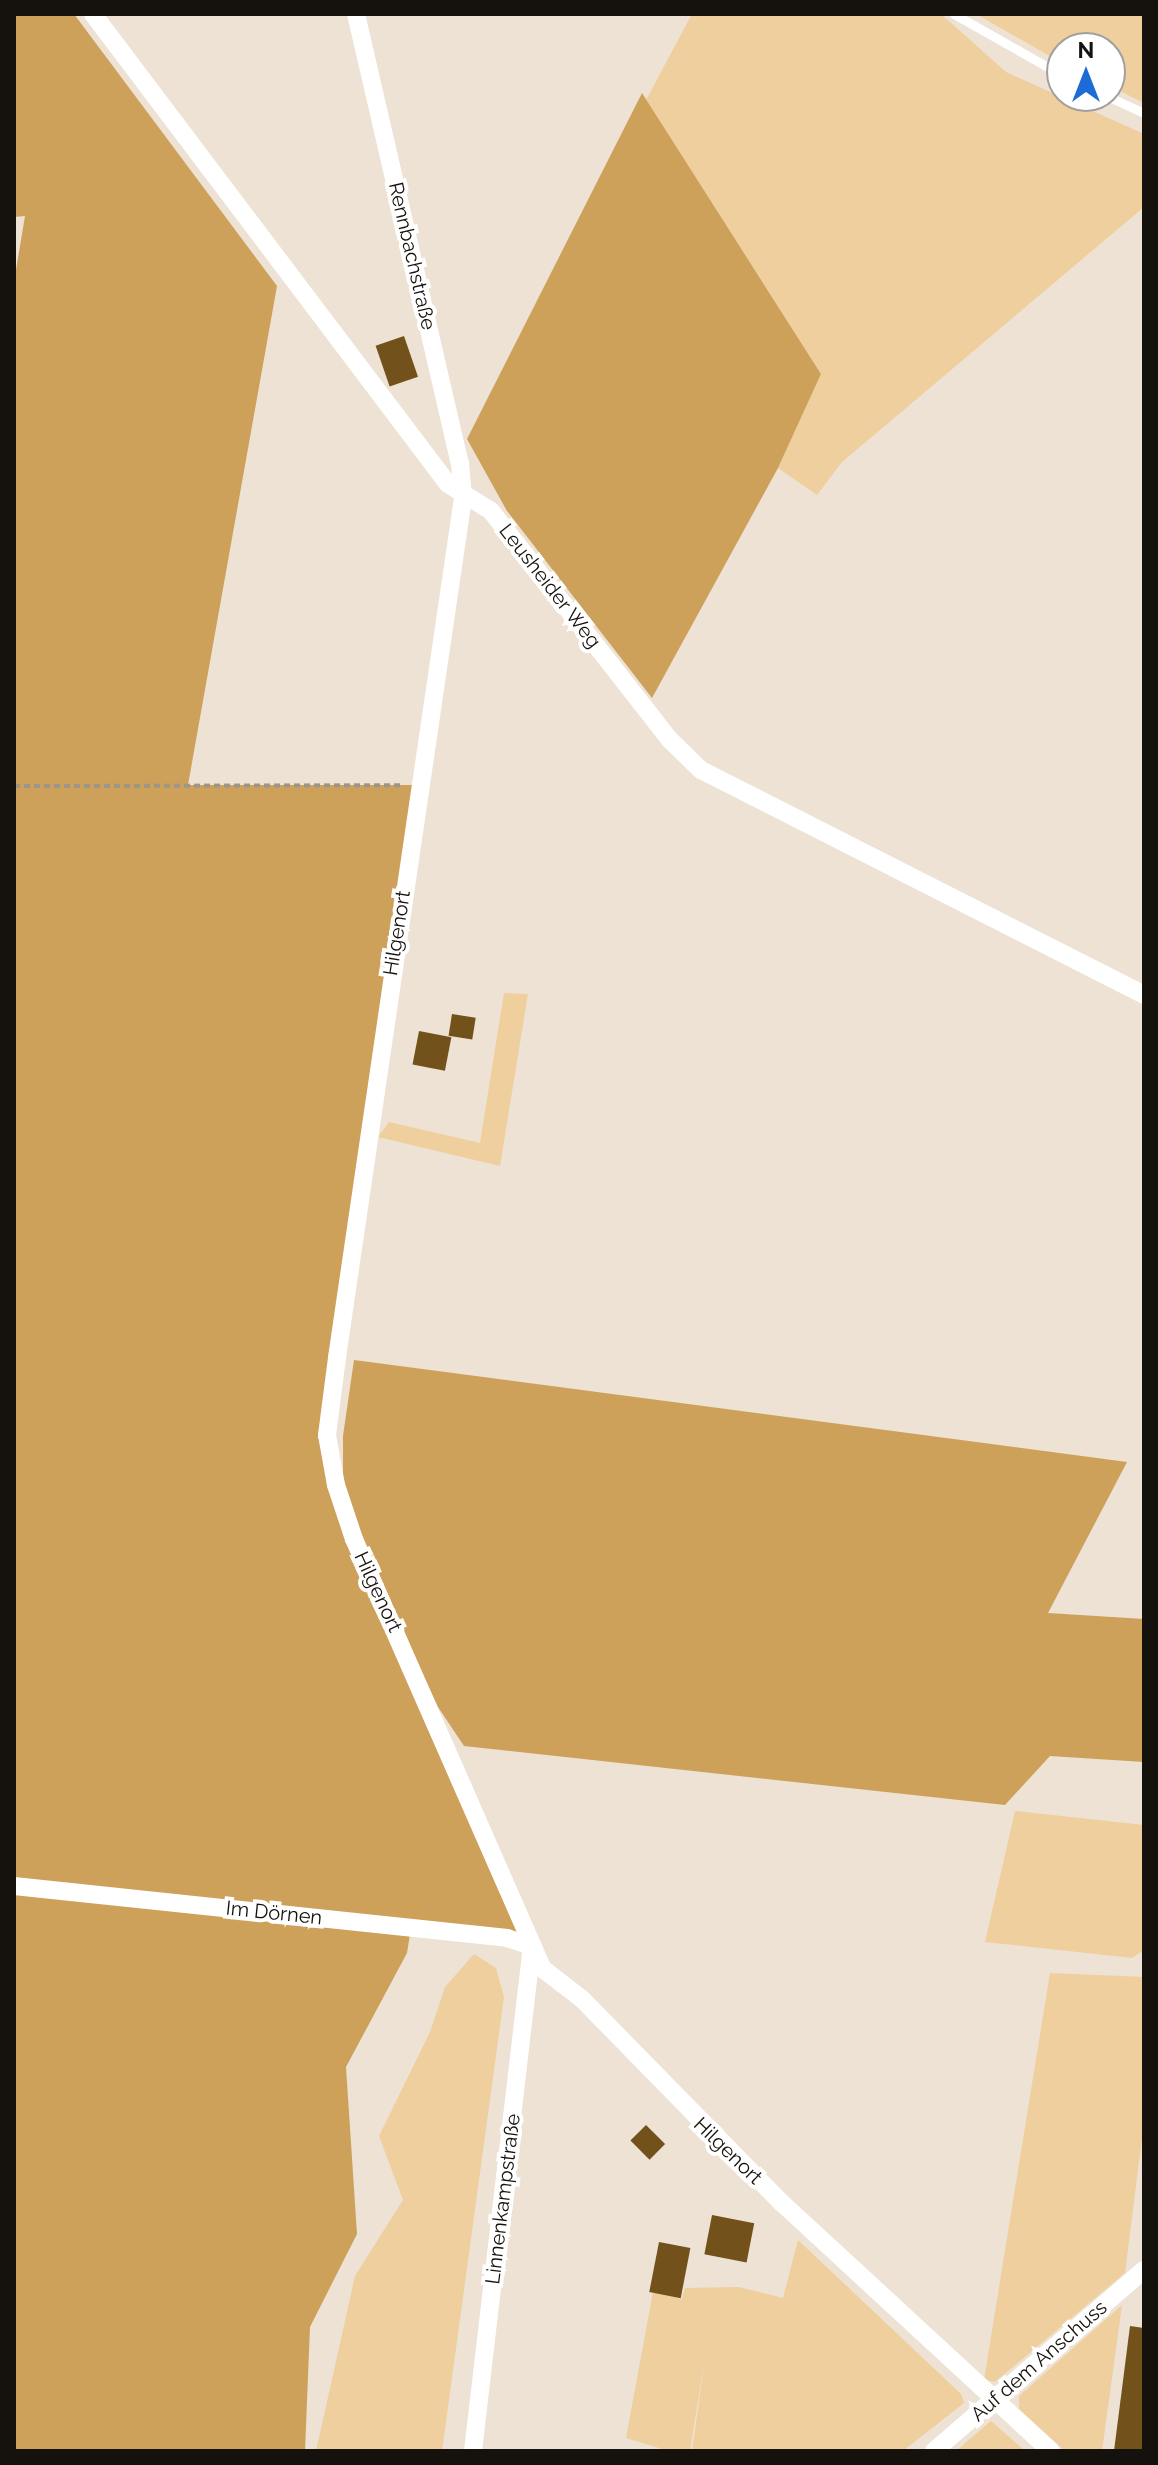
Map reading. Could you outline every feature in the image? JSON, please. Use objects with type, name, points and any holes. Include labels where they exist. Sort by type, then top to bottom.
[{"type":"street","name":"Leusheider Weg","points":[[93,14],[376,393],[463,498],[491,511],[670,740],[701,770],[1144,995]]},
{"type":"street","name":"Rennbachstraße","points":[[356,14],[460,463],[463,498]]},
{"type":"street","name":"Hilgenort","points":[[463,498],[327,1435],[354,1539],[543,1969],[582,1999],[679,2103],[1051,2451]]},
{"type":"street","name":"Im Dörnen","points":[[14,1886],[507,1938],[532,1946]]},
{"type":"street","name":"Linnenkampstraße","points":[[473,2451],[532,1946]]},
{"type":"street","name":"Auf dem Anschuss","points":[[934,2451],[1144,2270]]},
{"type":"lane","points":[[954,14],[1046,66]]},
{"type":"path","points":[[14,786],[420,785]]},
{"type":"shaded area","points":[[14,14],[74,14],[277,286],[188,785],[420,785],[327,1435],[336,1485],[532,1946],[411,1928],[407,1953],[346,2067],[357,2234],[310,2327],[305,2451],[14,2451],[14,282],[25,216],[14,217]]},
{"type":"shaded area","points":[[692,14],[941,14],[1006,72],[1046,90],[1046,112],[1095,112],[1144,134],[1144,207],[842,462],[817,495],[778,468],[821,374],[646,100]]},
{"type":"shaded area","points":[[976,14],[1144,14],[1144,103],[1126,94],[1126,32],[1046,32],[1046,54]]},
{"type":"shaded area","points":[[642,93],[821,374],[778,468],[652,698],[507,511],[467,439]]},
{"type":"shaded area","points":[[504,993],[528,994],[500,1166],[378,1137],[389,1122],[480,1143]]},
{"type":"shaded area","points":[[354,1360],[1127,1462],[1048,1613],[1144,1619],[1144,1762],[1050,1756],[1005,1805],[464,1746],[438,1707],[361,1540],[343,1486],[343,1436]]},
{"type":"shaded area","points":[[1015,1811],[1144,1825],[1144,1950],[1132,1958],[985,1942]]},
{"type":"shaded area","points":[[474,1954],[496,1968],[504,1997],[442,2451],[316,2451],[355,2276],[403,2200],[379,2136],[430,2032],[445,1987]]},
{"type":"shaded area","points":[[1050,1973],[1144,1977],[1144,2122],[1125,2273],[995,2382],[984,2380]]},
{"type":"shaded area","points":[[798,2240],[961,2394],[964,2403],[903,2451],[692,2451],[705,2358],[690,2451],[669,2451],[626,2438],[653,2292],[682,2299],[685,2288],[739,2287],[783,2298]]},
{"type":"shaded area","points":[[1122,2305],[1102,2451],[1065,2451],[1019,2409],[1019,2396]]},
{"type":"shaded area","points":[[991,2421],[1025,2451],[956,2451]]},
{"type":"building","points":[[404,336],[418,377],[390,386],[376,346]]},
{"type":"building","points":[[452,1014],[476,1018],[472,1039],[449,1036]]},
{"type":"building","points":[[419,1031],[451,1037],[445,1071],[413,1064]]},
{"type":"building","points":[[646,2125],[665,2144],[650,2160],[630,2141]]},
{"type":"building","points":[[712,2215],[754,2223],[747,2262],[704,2254]]},
{"type":"building","points":[[659,2242],[690,2248],[681,2298],[649,2292]]},
{"type":"building","points":[[1130,2326],[1144,2328],[1144,2451],[1114,2451]]}]
